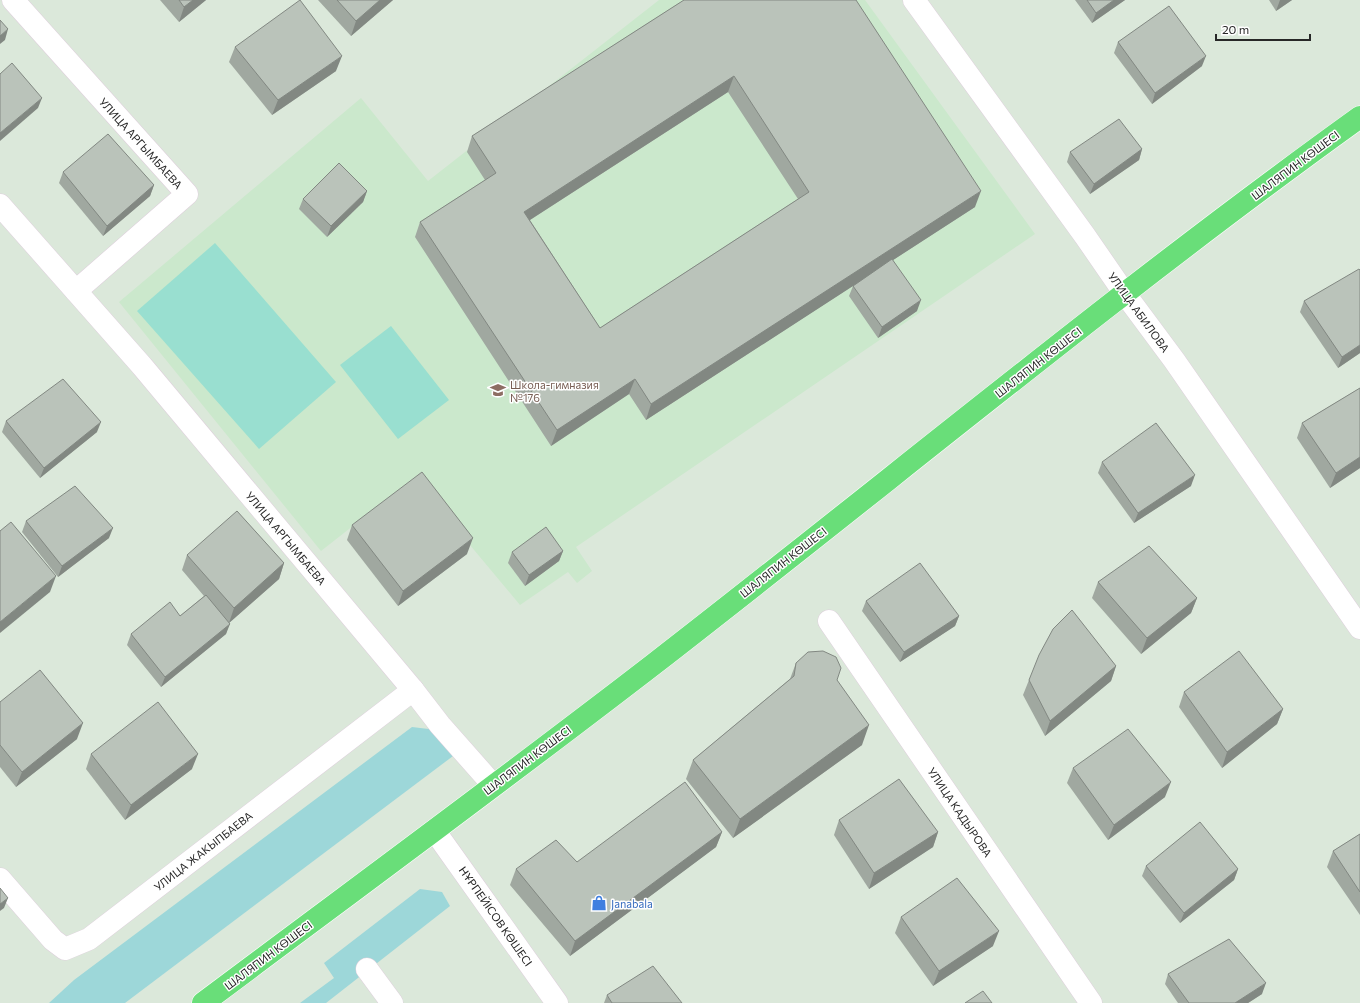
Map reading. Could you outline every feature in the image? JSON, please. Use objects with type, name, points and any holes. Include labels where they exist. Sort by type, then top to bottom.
[{"type":"main road","name":"ШАЛЯПИН КӨШЕСІ","points":[[203,1003],[652,666],[1125,294],[1360,117]]},
{"type":"street","name":"УЛИЦА АРГЫМБАЕВА","points":[[13,0],[187,194],[76,291]]},
{"type":"street","name":"УЛИЦА АБИЛОВА","points":[[914,0],[1174,360],[1360,628]]},
{"type":"street","name":"УЛИЦА АРГЫМБАЕВА","points":[[0,205],[142,366],[413,690],[440,725],[493,785]]},
{"type":"street","name":"УЛИЦА КАДЫРОВА","points":[[829,621],[1091,1003]]},
{"type":"street","name":"УЛИЦА ЖАКЫПБАЕВА","points":[[0,879],[52,940],[65,949],[89,939],[413,690]]},
{"type":"street","name":"НҰРПЕЙІСОВ КӨШЕСІ","points":[[434,830],[557,1003]]},
{"type":"street","points":[[367,969],[392,1003]]},
{"type":"shaded area","name":"Школа-гимназия №176","points":[[659,0],[865,0],[1035,234],[576,547],[592,571],[577,583],[568,572],[520,605],[414,478],[321,551],[119,302],[361,98],[428,181]]},
{"type":"shaded area","points":[[215,243],[336,382],[259,449],[137,311]]},
{"type":"shaded area","points":[[391,326],[449,400],[398,439],[340,365]]},
{"type":"shaded area","points":[[412,727],[445,731],[461,750],[125,1003],[49,1003],[74,980]]},
{"type":"shaded area","points":[[420,889],[442,892],[450,906],[326,1003],[300,1003],[334,978],[324,963]]},
{"type":"building","points":[[179,0],[193,0],[184,7]]},
{"type":"building","points":[[300,0],[342,56],[278,100],[235,47]]},
{"type":"building","points":[[337,0],[380,0],[356,21]]},
{"type":"building","points":[[684,0],[856,0],[981,191],[651,404],[635,379],[557,430],[420,222],[496,173],[472,136]],"holes":[[[734,76],[809,192],[600,328],[524,212]]]},
{"type":"building","points":[[1087,0],[1114,0],[1096,13]]},
{"type":"building","points":[[1169,6],[1206,56],[1155,93],[1118,42]]},
{"type":"building","points":[[0,20],[8,29],[0,36]]},
{"type":"building","points":[[12,63],[42,98],[0,133],[0,74]]},
{"type":"building","points":[[1119,119],[1142,149],[1094,184],[1070,152]]},
{"type":"building","points":[[108,134],[154,185],[107,226],[63,172]]},
{"type":"building","points":[[339,163],[367,191],[331,226],[303,199]]},
{"type":"building","points":[[892,259],[921,300],[882,327],[853,286]]},
{"type":"building","points":[[1359,269],[1360,345],[1342,357],[1304,301]]},
{"type":"building","points":[[63,379],[101,422],[44,468],[6,421]]},
{"type":"building","points":[[1360,388],[1360,457],[1336,473],[1302,423]]},
{"type":"building","points":[[1156,423],[1195,475],[1138,513],[1102,462]]},
{"type":"building","points":[[422,472],[473,538],[403,591],[352,525]]},
{"type":"building","points":[[75,486],[113,528],[62,566],[26,521]]},
{"type":"building","points":[[237,511],[284,563],[234,608],[187,555]]},
{"type":"building","points":[[11,522],[56,576],[0,622],[0,531]]},
{"type":"building","points":[[546,527],[563,551],[529,575],[512,552]]},
{"type":"building","points":[[1149,546],[1197,598],[1147,638],[1098,582]]},
{"type":"building","points":[[920,563],[959,616],[904,652],[866,601]]},
{"type":"building","points":[[206,595],[230,624],[165,677],[131,634],[170,602],[180,616]]},
{"type":"building","points":[[1072,610],[1116,666],[1050,721],[1029,680],[1039,655],[1053,629]]},
{"type":"building","points":[[823,651],[836,657],[841,668],[837,680],[869,725],[740,819],[693,760],[794,676],[796,663],[808,652]]},
{"type":"building","points":[[1239,651],[1283,709],[1227,752],[1184,692]]},
{"type":"building","points":[[40,670],[83,723],[22,772],[0,745],[0,702]]},
{"type":"building","points":[[158,702],[198,754],[131,805],[91,754]]},
{"type":"building","points":[[1128,729],[1171,782],[1114,825],[1073,768]]},
{"type":"building","points":[[899,779],[938,832],[874,873],[839,820]]},
{"type":"building","points":[[685,782],[722,832],[575,941],[516,869],[556,840],[577,862]]},
{"type":"building","points":[[1200,822],[1238,869],[1184,913],[1146,866]]},
{"type":"building","points":[[1360,834],[1360,892],[1333,851]]},
{"type":"building","points":[[957,878],[999,931],[939,971],[901,917]]},
{"type":"building","points":[[0,888],[8,898],[0,904]]},
{"type":"building","points":[[1229,939],[1266,983],[1235,1003],[1189,1003],[1168,974]]},
{"type":"building","points":[[653,966],[682,1003],[612,1003],[607,995]]},
{"type":"building","points":[[983,991],[992,1003],[965,1003]]},
{"type":"place","name":"Школа-гимназия №176","points":[[498,390]]},
{"type":"place","name":"Janabala","points":[[599,903]]}]
